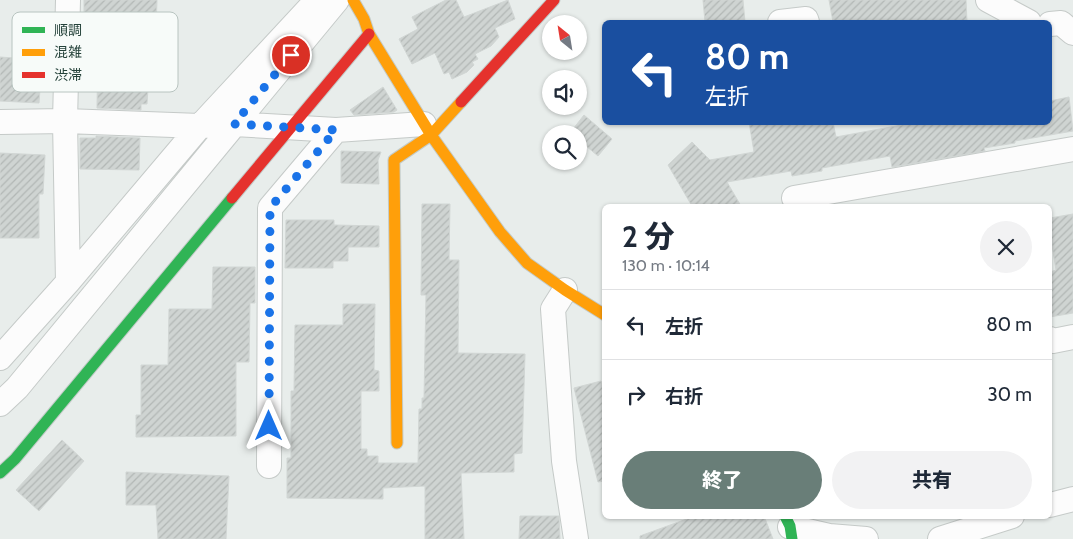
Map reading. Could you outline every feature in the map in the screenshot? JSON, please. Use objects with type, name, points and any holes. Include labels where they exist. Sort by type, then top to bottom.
[{"type":"street","points":[[0,358],[68,282],[200,126],[317,0]]},
{"type":"street","points":[[0,404],[17,388],[336,0]]},
{"type":"street","points":[[353,0],[364,19],[369,34],[427,129],[500,232],[527,263],[602,313]]},
{"type":"street","points":[[397,443],[394,160],[554,0]]},
{"type":"street","points":[[988,0],[1025,20]]},
{"type":"street","points":[[1052,24],[1061,23],[1073,33]]},
{"type":"street","points":[[0,473],[15,459],[369,34]]},
{"type":"street","points":[[66,92],[68,282]]},
{"type":"street","points":[[0,122],[65,121],[200,126],[234,124],[336,130],[427,129]]},
{"type":"street","points":[[269,466],[270,208],[336,130]]},
{"type":"street","points":[[794,198],[1073,149]]},
{"type":"street","points":[[565,290],[552,309],[564,461],[576,539]]},
{"type":"street","points":[[1052,340],[1073,337]]},
{"type":"street","points":[[1052,505],[1073,500]]},
{"type":"street","points":[[940,539],[1003,519]]},
{"type":"street","points":[[789,527],[829,536],[866,539]]},
{"type":"building","points":[[84,0],[157,0],[157,12],[84,12]]},
{"type":"building","points":[[446,0],[456,0],[464,17],[508,0],[515,19],[495,28],[499,37],[491,46],[475,54],[478,59],[472,62],[474,65],[467,72],[452,79],[449,72],[444,74],[435,53],[412,64],[399,39],[418,29],[412,17]]},
{"type":"building","points":[[703,0],[743,0],[745,20],[705,20]]},
{"type":"building","points":[[829,0],[966,0],[967,20],[833,20]]},
{"type":"building","points":[[0,57],[12,58],[12,92],[40,92],[39,103],[0,101]]},
{"type":"building","points":[[383,87],[397,110],[394,112],[354,115],[350,110]]},
{"type":"building","points":[[97,92],[148,92],[147,104],[141,104],[141,110],[97,108]]},
{"type":"building","points":[[1069,97],[1073,131],[984,148],[985,151],[892,167],[890,156],[822,168],[822,171],[792,176],[791,171],[727,182],[740,204],[691,204],[668,165],[692,142],[710,160],[754,152],[750,125],[834,125],[836,137],[902,125],[1052,125],[1052,101]]},
{"type":"building","points":[[584,115],[612,139],[598,156],[587,147],[587,125],[576,125]]},
{"type":"building","points":[[96,136],[140,138],[139,170],[80,169],[80,138],[96,138]]},
{"type":"building","points":[[341,151],[381,152],[378,160],[379,184],[341,183]]},
{"type":"building","points":[[0,153],[45,155],[43,194],[39,194],[39,238],[0,238]]},
{"type":"building","points":[[422,204],[450,204],[449,260],[459,260],[458,353],[525,354],[522,453],[514,454],[514,472],[461,473],[464,539],[425,539],[425,486],[383,488],[383,499],[287,498],[287,458],[291,458],[291,391],[294,391],[295,325],[343,325],[343,304],[375,304],[374,370],[379,371],[379,391],[361,391],[361,449],[367,449],[367,456],[378,456],[378,463],[418,463],[419,409],[422,409],[422,398],[424,398],[426,295],[421,295]]},
{"type":"building","points":[[1073,214],[1073,313],[1052,317],[1052,271],[1056,270],[1052,245],[1052,218]]},
{"type":"building","points":[[286,220],[334,220],[334,225],[379,226],[379,247],[348,247],[348,261],[333,261],[333,268],[285,268]]},
{"type":"building","points":[[213,267],[255,267],[255,303],[250,303],[249,362],[236,362],[236,436],[136,437],[136,415],[141,415],[141,365],[168,365],[169,309],[212,309]]},
{"type":"building","points":[[601,381],[602,481],[598,482],[574,388]]},
{"type":"building","points":[[62,440],[84,461],[39,511],[16,490]]},
{"type":"building","points":[[126,472],[229,476],[226,539],[158,539],[156,505],[126,505]]},
{"type":"building","points":[[520,516],[559,516],[560,539],[519,539]]},
{"type":"building","points":[[687,519],[765,519],[773,539],[640,539],[640,536]]},
{"type":"traffic: fast","points":[[0,473],[15,459],[232,198]]},
{"type":"traffic: fast","points":[[786,519],[790,526],[792,539]]},
{"type":"traffic: slow","points":[[353,0],[364,19],[369,34],[431,135],[500,232],[527,263],[602,313]]},
{"type":"traffic: slow","points":[[397,443],[394,160],[431,135],[461,102]]},
{"type":"traffic: jam","points":[[461,102],[554,0]]},
{"type":"traffic: jam","points":[[232,198],[369,34]]},
{"type":"route","points":[[269,426],[270,208],[336,130],[234,124],[291,55]]}]
